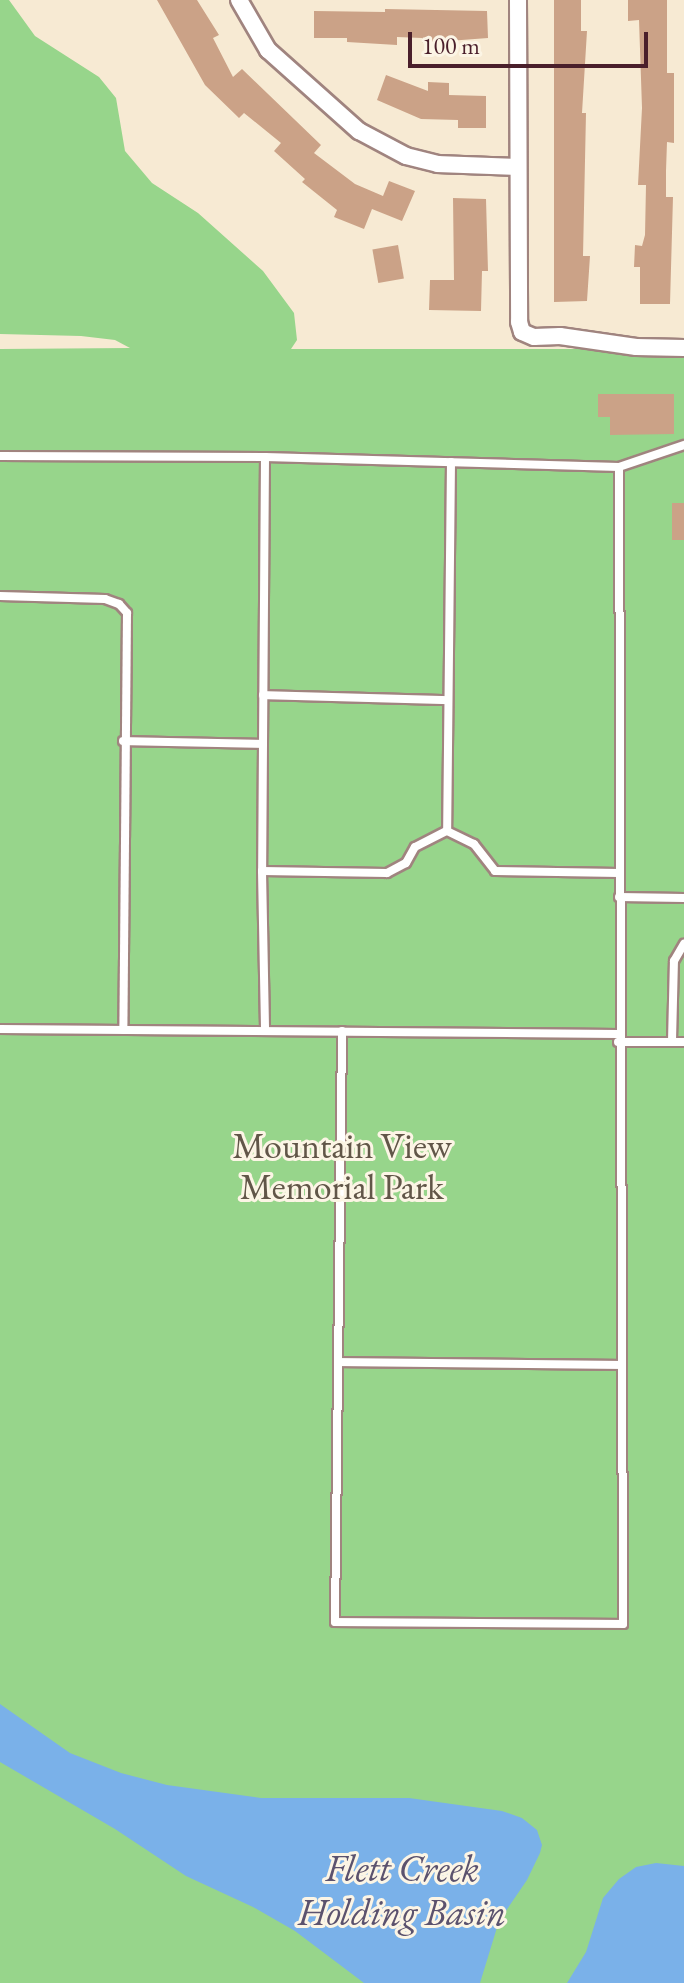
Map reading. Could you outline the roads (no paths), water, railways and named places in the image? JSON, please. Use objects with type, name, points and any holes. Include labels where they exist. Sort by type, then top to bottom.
[{"type":"street","points":[[239,0],[268,50],[359,131],[397,152],[438,164],[517,167]]},
{"type":"street","points":[[518,0],[517,167],[519,322],[522,332],[534,337],[560,336],[636,347],[684,348]]},
{"type":"lane","points":[[0,456],[265,457],[619,467],[684,445]]},
{"type":"lane","points":[[265,457],[262,871],[265,1031]]},
{"type":"lane","points":[[447,831],[451,462]]},
{"type":"lane","points":[[342,1031],[335,1622],[623,1624],[618,1038],[619,467]]},
{"type":"lane","points":[[0,596],[105,599],[119,604],[127,613],[123,741],[123,1030]]},
{"type":"lane","points":[[263,695],[447,700]]},
{"type":"lane","points":[[123,741],[263,744]]},
{"type":"lane","points":[[447,831],[474,844],[495,871],[619,873]]},
{"type":"lane","points":[[262,871],[387,873],[406,863],[415,847],[447,831]]},
{"type":"lane","points":[[619,897],[684,898]]},
{"type":"lane","points":[[672,1041],[674,961],[684,944]]},
{"type":"lane","points":[[674,976],[684,976]]},
{"type":"lane","points":[[0,1029],[342,1031],[684,1042]]},
{"type":"lane","points":[[338,1362],[621,1365]]},
{"type":"water","name":"Flett Creek Holding Basin","points":[[0,1704],[70,1753],[121,1773],[167,1785],[261,1798],[409,1798],[502,1811],[522,1818],[537,1830],[542,1845],[540,1853],[527,1880],[499,1921],[480,1983],[364,1983],[295,1931],[253,1907],[186,1876],[115,1829],[0,1762]]},
{"type":"water","points":[[656,1863],[684,1866],[684,1983],[567,1983],[586,1952],[603,1898],[619,1879],[636,1867]]},
{"type":"park label","name":"Mountain View Memorial Park","points":[[342,1166]]}]
